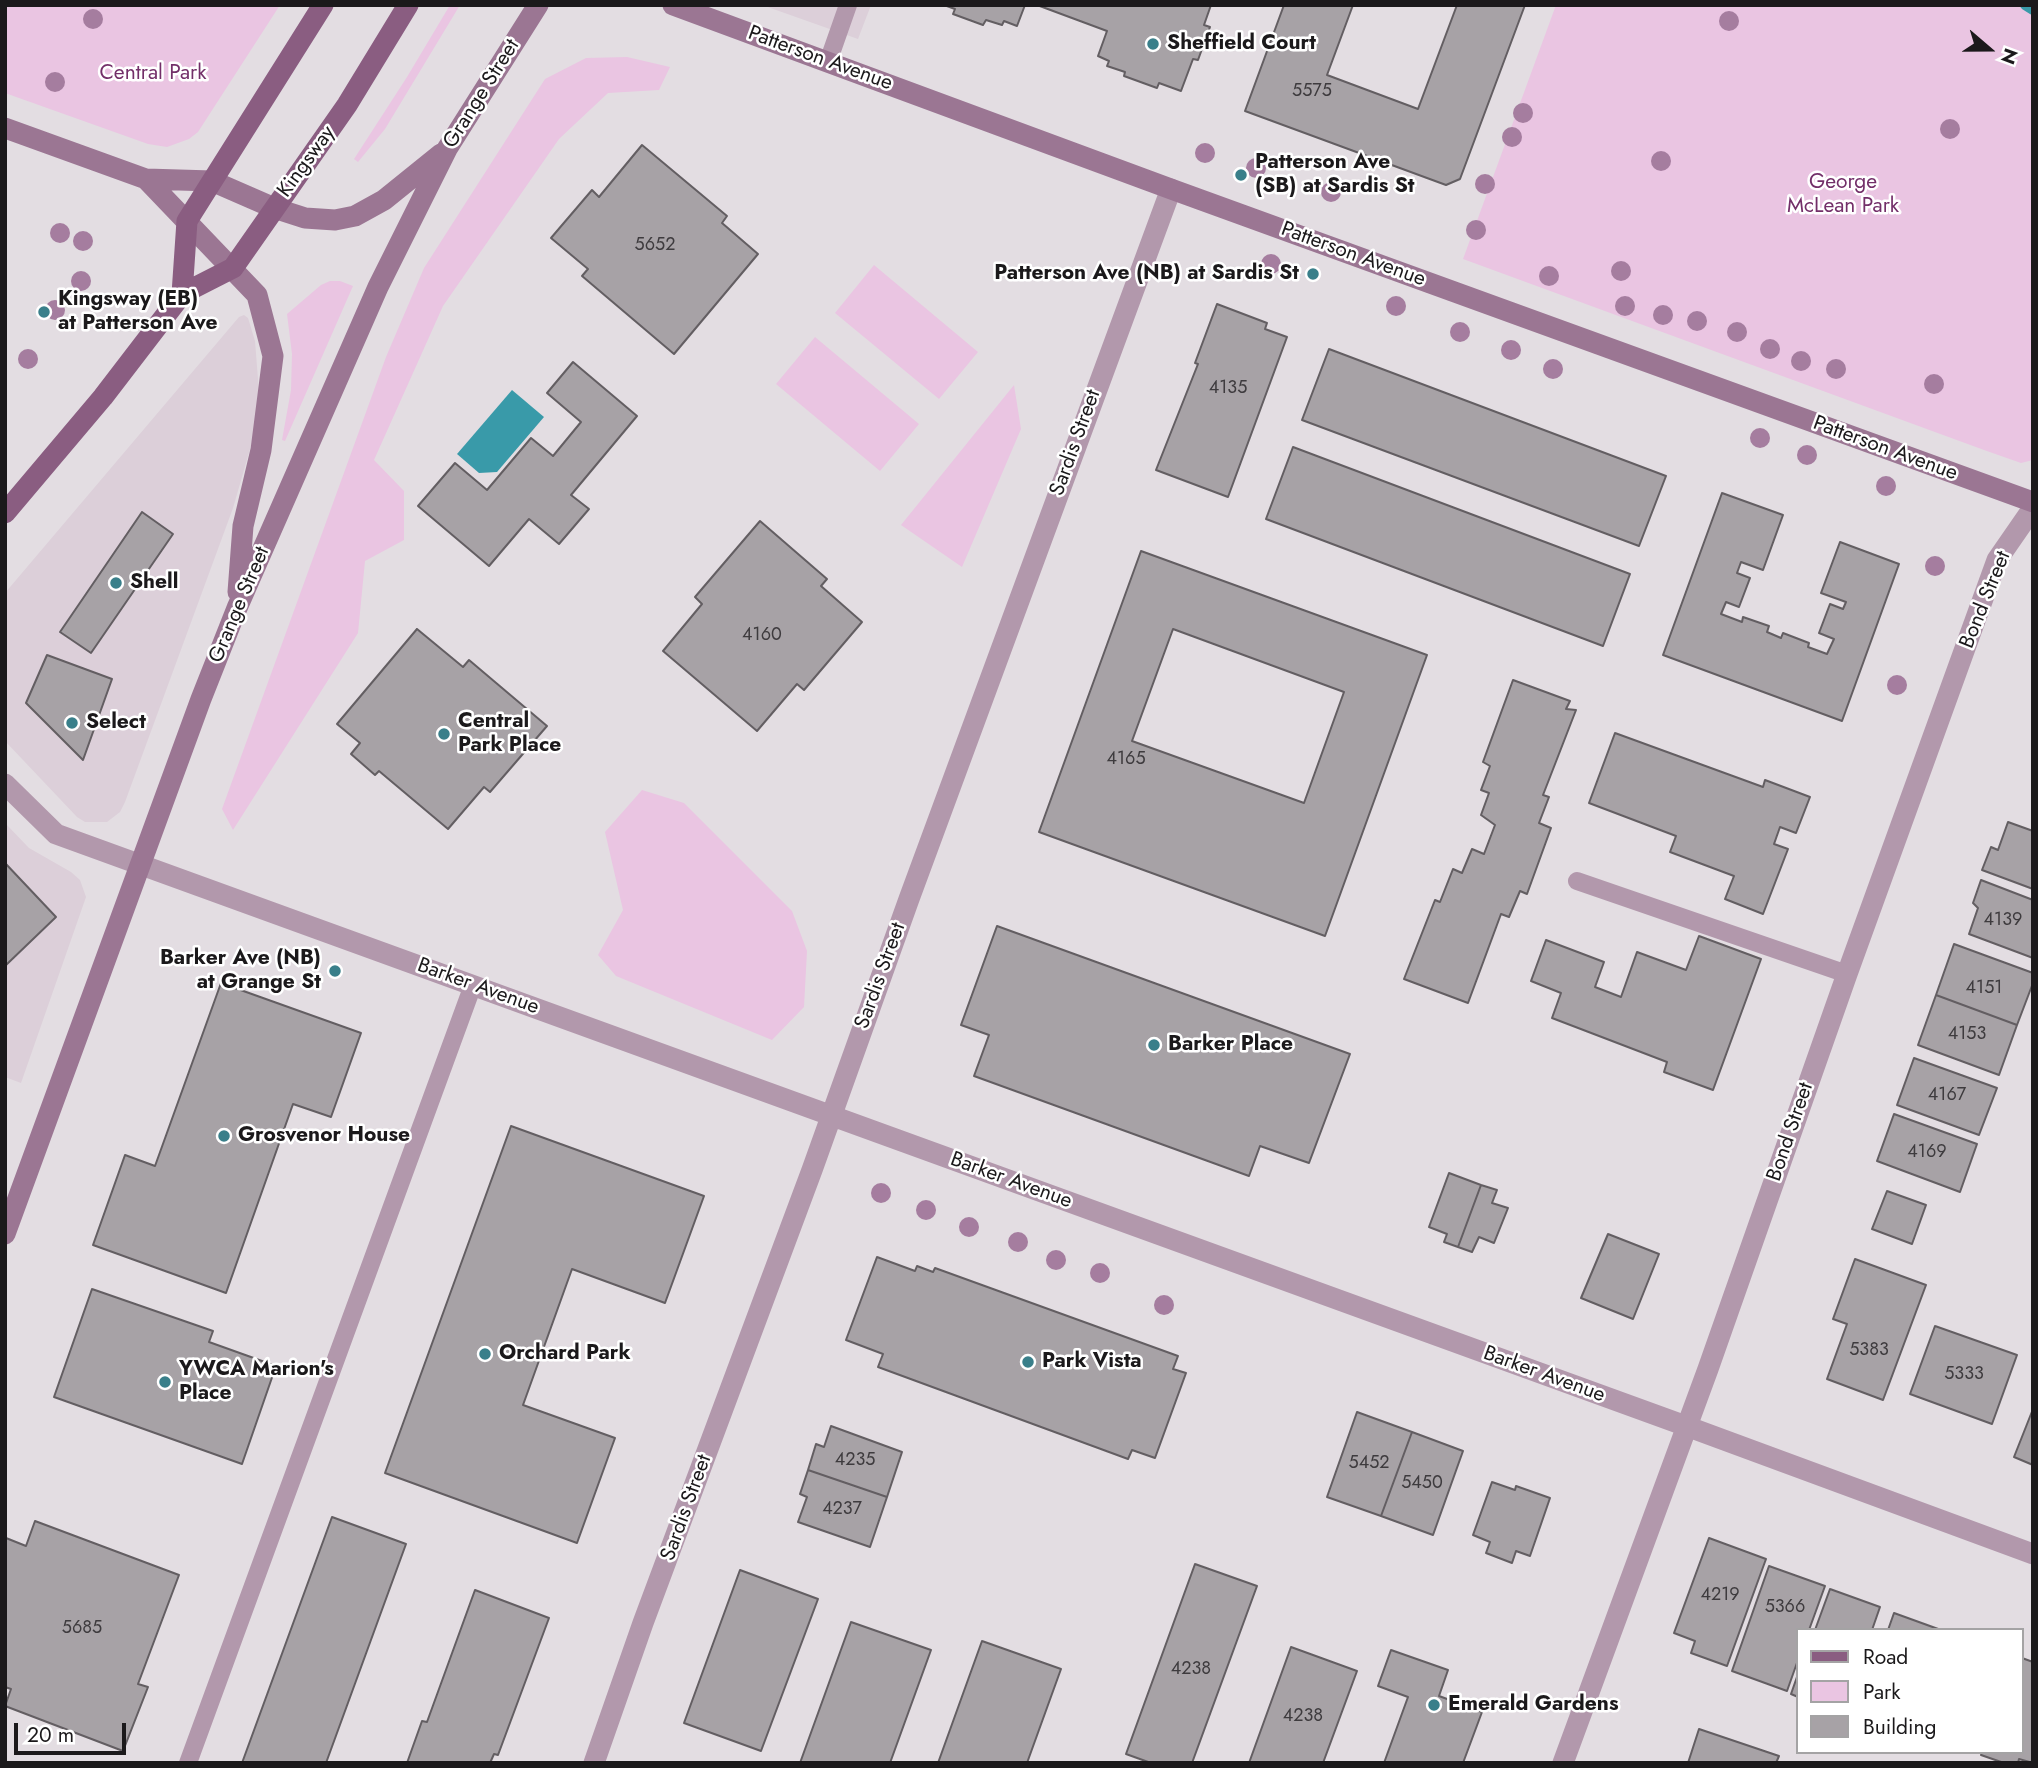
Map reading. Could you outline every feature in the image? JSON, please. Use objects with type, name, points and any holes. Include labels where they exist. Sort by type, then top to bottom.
[{"type":"main road","points":[[182,294],[187,221],[323,5]]},
{"type":"main road","name":"Kingsway","points":[[5,513],[103,397],[182,294],[233,268],[347,105],[408,5]]},
{"type":"street","name":"Grange Street","points":[[5,1234],[237,608],[378,287],[447,149],[538,5]]},
{"type":"street","name":"Patterson Avenue","points":[[673,5],[2033,502]]},
{"type":"street","points":[[5,128],[146,179],[212,181],[274,208],[305,218],[335,220],[355,216],[384,201],[447,149]]},
{"type":"street","points":[[146,179],[257,295],[273,356],[261,450],[243,526],[237,608]]},
{"type":"street","name":"Sardis Street","points":[[594,1763],[1066,469],[1171,189]]},
{"type":"street","name":"Bond Street","points":[[1563,1763],[1709,1369],[1847,974],[1997,560],[2033,508]]},
{"type":"street","name":"Barker Avenue","points":[[5,784],[56,834],[2033,1554]]},
{"type":"lane","points":[[828,62],[848,5]]},
{"type":"lane","points":[[1577,881],[1847,974]]},
{"type":"lane","points":[[188,1763],[473,985]]},
{"type":"shaded area","points":[[762,5],[871,5],[858,39]]},
{"type":"shaded area","points":[[244,315],[248,318],[255,341],[259,392],[257,425],[233,508],[125,802],[120,812],[107,822],[85,822],[77,817],[5,741],[5,593],[239,317]]},
{"type":"shaded area","points":[[5,823],[29,848],[80,880],[86,897],[21,1083],[5,1077]]},
{"type":"green space","name":"Central Park","points":[[5,5],[280,5],[198,132],[189,139],[167,147],[148,144],[5,93]]},
{"type":"green space","points":[[450,5],[460,5],[385,129],[358,162],[354,159]]},
{"type":"green space","name":"George McLean Park","points":[[1556,5],[2033,5],[2033,460],[2021,463],[1984,450],[1463,259]]},
{"type":"green space","points":[[627,57],[670,67],[659,90],[608,93],[559,139],[443,306],[374,460],[404,491],[404,540],[365,561],[358,633],[233,830],[222,809],[386,357],[424,268],[545,79],[586,58]]},
{"type":"green space","points":[[874,265],[978,352],[939,399],[835,313]]},
{"type":"green space","points":[[340,281],[353,286],[285,441],[282,440],[291,390],[292,354],[287,314],[321,285]]},
{"type":"green space","points":[[815,337],[919,424],[880,471],[776,384]]},
{"type":"green space","points":[[1014,385],[1021,429],[962,567],[901,525]]},
{"type":"green space","points":[[642,790],[684,803],[792,911],[807,951],[804,1007],[772,1040],[616,976],[598,955],[623,910],[605,832]]},
{"type":"water","points":[[512,390],[544,417],[497,472],[479,473],[457,454]]},
{"type":"building","points":[[944,5],[1025,5],[1017,26],[1004,21],[1002,25],[986,20],[983,25],[953,14],[955,9]]},
{"type":"building","name":"Sheffield Court","points":[[1037,5],[1211,5],[1204,25],[1210,27],[1198,60],[1193,59],[1181,91],[1159,83],[1157,88],[1124,76],[1125,72],[1107,66],[1109,61],[1098,56],[1107,31]]},
{"type":"building","points":[[1284,5],[1353,5],[1327,75],[1418,109],[1457,5],[1525,5],[1460,179],[1446,185],[1245,111]]},
{"type":"building","points":[[642,145],[727,216],[722,223],[758,254],[674,354],[582,276],[588,269],[551,238],[592,190],[599,197]]},
{"type":"building","points":[[1217,304],[1267,323],[1265,329],[1287,337],[1228,497],[1156,470],[1198,364],[1195,363]]},
{"type":"building","points":[[1329,349],[1666,476],[1639,546],[1302,420]]},
{"type":"building","points":[[573,362],[637,416],[571,495],[589,509],[559,544],[529,519],[489,566],[418,506],[455,463],[487,490],[531,438],[553,456],[581,422],[547,393]]},
{"type":"building","points":[[1293,447],[1630,574],[1603,646],[1266,519]]},
{"type":"building","points":[[1722,493],[1783,515],[1763,570],[1741,562],[1737,573],[1750,578],[1739,607],[1726,602],[1721,614],[1742,622],[1743,617],[1769,626],[1767,632],[1781,638],[1783,633],[1809,643],[1808,647],[1827,654],[1834,639],[1819,633],[1830,604],[1843,609],[1846,602],[1821,593],[1840,542],[1899,564],[1842,721],[1663,655]]},
{"type":"building","points":[[142,512],[173,534],[91,653],[60,632]]},
{"type":"building","points":[[760,521],[827,579],[821,586],[862,622],[804,690],[797,684],[757,731],[663,651],[702,604],[695,597]]},
{"type":"building","points":[[1141,551],[1427,655],[1325,936],[1039,832]],"holes":[[[1173,629],[1344,692],[1304,803],[1132,741]]]},
{"type":"building","name":"Central Park Place","points":[[417,629],[463,667],[469,660],[547,726],[490,792],[484,787],[448,829],[379,771],[375,775],[351,754],[360,743],[337,724]]},
{"type":"building","name":"Select","points":[[47,655],[112,679],[83,760],[26,703]]},
{"type":"building","points":[[1513,680],[1570,701],[1566,709],[1576,710],[1543,795],[1549,797],[1539,823],[1551,828],[1527,894],[1520,891],[1509,917],[1501,914],[1468,1003],[1404,979],[1435,900],[1440,902],[1453,869],[1462,873],[1472,849],[1484,854],[1495,825],[1481,815],[1489,793],[1481,790],[1490,766],[1483,762]]},
{"type":"building","points":[[1615,733],[1763,787],[1765,780],[1810,797],[1796,833],[1780,827],[1774,844],[1788,849],[1763,914],[1725,899],[1734,876],[1670,852],[1676,836],[1589,803]]},
{"type":"building","points":[[2008,822],[2033,831],[2033,889],[1982,870],[1991,847],[1998,850]]},
{"type":"building","points":[[5,863],[56,917],[5,966]]},
{"type":"building","points":[[1981,880],[2033,900],[2033,958],[1969,934],[1978,908],[1973,903]]},
{"type":"building","name":"Barker Place","points":[[997,926],[1350,1054],[1309,1163],[1260,1146],[1249,1176],[974,1076],[989,1035],[961,1025]]},
{"type":"building","points":[[1699,936],[1761,959],[1713,1090],[1664,1072],[1667,1062],[1552,1018],[1561,993],[1531,981],[1546,940],[1604,962],[1595,987],[1621,997],[1637,952],[1686,970]]},
{"type":"building","points":[[1954,944],[2033,973],[2033,983],[2017,1025],[1936,995]]},
{"type":"building","name":"Grosvenor House","points":[[221,983],[361,1033],[331,1117],[293,1104],[226,1293],[93,1245],[125,1155],[155,1166]]},
{"type":"building","points":[[1936,995],[2017,1025],[1999,1075],[1918,1045]]},
{"type":"building","points":[[1914,1058],[1997,1088],[1979,1135],[1897,1105]]},
{"type":"building","points":[[1894,1114],[1977,1144],[1960,1192],[1877,1161]]},
{"type":"building","name":"Orchard Park","points":[[511,1126],[704,1196],[665,1303],[572,1269],[523,1405],[615,1438],[577,1543],[385,1473]]},
{"type":"building","points":[[1449,1173],[1481,1185],[1458,1247],[1444,1242],[1447,1234],[1429,1227]]},
{"type":"building","points":[[1481,1185],[1497,1190],[1492,1203],[1508,1208],[1494,1243],[1479,1237],[1472,1252],[1458,1247]]},
{"type":"building","points":[[1887,1191],[1926,1205],[1912,1244],[1872,1229]]},
{"type":"building","points":[[1608,1234],[1659,1254],[1633,1319],[1581,1298]]},
{"type":"building","name":"Park Vista","points":[[877,1257],[915,1271],[917,1266],[933,1272],[935,1268],[1178,1356],[1173,1369],[1186,1373],[1155,1458],[1132,1450],[1128,1459],[878,1367],[883,1354],[846,1340]]},
{"type":"building","points":[[1855,1259],[1926,1285],[1883,1400],[1827,1379],[1847,1324],[1833,1319]]},
{"type":"building","name":"YWCA Marion's Place","points":[[92,1289],[213,1331],[209,1342],[276,1366],[242,1464],[54,1397]]},
{"type":"building","points":[[1935,1326],[2017,1355],[1992,1424],[1910,1394]]},
{"type":"building","points":[[2033,1409],[2033,1465],[2014,1457]]},
{"type":"building","points":[[1357,1412],[1412,1432],[1381,1516],[1327,1497]]},
{"type":"building","points":[[831,1426],[902,1452],[887,1497],[808,1470],[816,1444],[824,1447]]},
{"type":"building","points":[[1412,1432],[1463,1451],[1433,1535],[1381,1516]]},
{"type":"building","points":[[808,1470],[887,1497],[870,1547],[798,1522],[807,1497],[800,1494]]},
{"type":"building","points":[[1492,1482],[1515,1490],[1516,1486],[1550,1498],[1530,1556],[1516,1551],[1512,1563],[1486,1553],[1490,1542],[1473,1535]]},
{"type":"building","points":[[332,1517],[406,1544],[326,1763],[242,1763]]},
{"type":"building","points":[[35,1521],[179,1575],[138,1684],[148,1687],[123,1751],[5,1706],[11,1689],[5,1687],[5,1541],[6,1538],[26,1546]]},
{"type":"building","points":[[1709,1538],[1766,1559],[1727,1666],[1691,1653],[1695,1641],[1674,1633]]},
{"type":"building","points":[[1195,1564],[1257,1586],[1192,1763],[1151,1763],[1126,1754]]},
{"type":"building","points":[[1769,1566],[1825,1586],[1810,1628],[1797,1628],[1797,1663],[1787,1691],[1732,1671]]},
{"type":"building","points":[[740,1570],[818,1599],[761,1751],[684,1723]]},
{"type":"building","points":[[1830,1589],[1880,1607],[1873,1628],[1816,1628]]},
{"type":"building","points":[[475,1590],[549,1618],[498,1755],[494,1754],[490,1763],[407,1763],[422,1721],[427,1722]]},
{"type":"building","points":[[1894,1613],[1935,1628],[1889,1628]]},
{"type":"building","points":[[851,1622],[931,1650],[890,1763],[800,1763]]},
{"type":"building","points":[[982,1641],[1061,1669],[1027,1763],[938,1763]]},
{"type":"building","points":[[1291,1647],[1357,1671],[1323,1763],[1249,1763]]},
{"type":"building","name":"Emerald Gardens","points":[[1391,1650],[1448,1670],[1439,1696],[1482,1712],[1463,1763],[1384,1763],[1408,1697],[1378,1686]]},
{"type":"building","points":[[2024,1659],[2033,1662],[2033,1763],[2019,1759],[2018,1763],[2004,1763],[1981,1755],[2024,1754]]},
{"type":"building","points":[[1797,1677],[1797,1697],[1791,1694]]},
{"type":"building","points":[[1699,1729],[1779,1756],[1776,1763],[1688,1763]]},
{"type":"waterway","points":[[2025,5],[2033,10]]},
{"type":"place","name":"Sheffield Court","points":[[1153,44]]},
{"type":"place","name":"Patterson Ave (SB) at Sardis St","points":[[1241,175]]},
{"type":"place","name":"Patterson Ave (NB) at Sardis St","points":[[1313,274]]},
{"type":"place","name":"Kingsway (EB) at Patterson Ave","points":[[44,312]]},
{"type":"place","name":"Shell","points":[[116,583]]},
{"type":"place","name":"Select","points":[[72,723]]},
{"type":"place","name":"Central Park Place","points":[[444,734]]},
{"type":"place","name":"Barker Ave (NB) at Grange St","points":[[335,971]]},
{"type":"place","name":"Barker Place","points":[[1154,1045]]},
{"type":"place","name":"Grosvenor House","points":[[224,1136]]},
{"type":"place","name":"Orchard Park","points":[[485,1354]]},
{"type":"place","name":"Park Vista","points":[[1028,1362]]},
{"type":"place","name":"YWCA Marion's Place","points":[[165,1382]]},
{"type":"place","name":"Emerald Gardens","points":[[1434,1705]]}]
